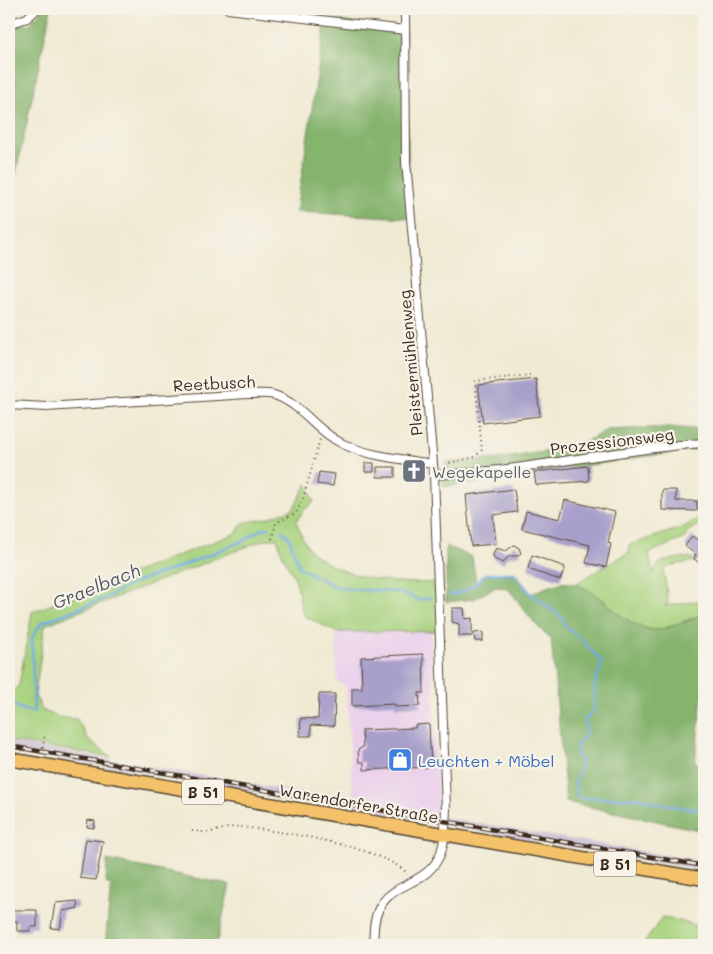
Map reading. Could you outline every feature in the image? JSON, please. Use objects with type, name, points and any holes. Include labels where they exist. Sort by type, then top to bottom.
[{"type":"main road","name":"Warendorfer Straße","points":[[9,759],[704,879]]},
{"type":"street","points":[[9,24],[27,18],[37,9]]},
{"type":"street","points":[[228,9],[405,30]]},
{"type":"street","name":"Pleistermühlenweg","points":[[374,945],[374,924],[382,902],[391,893],[434,864],[441,852],[446,809],[438,475],[433,464],[408,199],[404,9]]},
{"type":"street","name":"Reetbusch","points":[[9,405],[46,407],[248,394],[274,395],[293,405],[322,432],[343,444],[378,456],[433,464]]},
{"type":"street","name":"Prozessionsweg","points":[[438,475],[502,471],[536,464],[704,443]]},
{"type":"path","points":[[438,475],[449,463],[475,457],[482,450],[475,381],[530,375]]},
{"type":"path","points":[[272,539],[276,523],[296,513],[303,499],[322,432]]},
{"type":"path","points":[[40,763],[45,733]]},
{"type":"path","points":[[192,831],[210,832],[239,827],[332,843],[372,854],[406,872],[413,879]]},
{"type":"shaded area","points":[[431,631],[438,814],[353,798],[346,687],[337,681],[336,632]]},
{"type":"shaded area","points":[[9,742],[704,862],[704,870],[9,750]]},
{"type":"green space","points":[[43,9],[51,9],[9,206],[9,27],[30,24]]},
{"type":"green space","points":[[326,19],[405,30],[410,218],[296,212]]},
{"type":"green space","points":[[670,427],[704,430],[704,448],[444,487],[442,475],[445,462],[497,459],[576,447],[607,430]]},
{"type":"green space","points":[[307,484],[314,502],[306,508],[296,521],[309,549],[339,569],[355,575],[406,583],[438,582],[440,631],[336,632],[303,615],[296,581],[282,554],[277,538],[261,541],[45,625],[35,695],[42,710],[58,717],[77,719],[88,739],[111,757],[9,741],[9,695],[19,685],[32,612],[236,533],[243,523],[268,518],[293,509]]},
{"type":"green space","points":[[704,515],[704,522],[687,532],[685,538],[649,553],[653,573],[655,568],[663,561],[691,557],[695,561],[669,566],[664,571],[668,603],[664,606],[704,600],[704,614],[656,631],[630,623],[602,599],[575,584],[629,552],[629,545],[684,527]]},
{"type":"green space","points":[[446,546],[472,557],[476,583],[485,574],[514,573],[531,594],[556,584],[573,583],[585,588],[621,615],[645,629],[657,630],[674,626],[704,614],[704,677],[695,763],[704,765],[704,831],[566,802],[551,638],[533,621],[507,588],[496,587],[474,599],[446,602]]},
{"type":"green space","points":[[107,860],[230,885],[216,945],[105,945],[111,886],[106,883]]},
{"type":"green space","points":[[662,917],[704,927],[704,945],[643,945]]},
{"type":"building","points":[[536,379],[540,416],[483,423],[478,385]]},
{"type":"building","points":[[365,463],[374,463],[374,472],[365,472]]},
{"type":"building","points":[[588,466],[589,481],[536,485],[534,472]]},
{"type":"building","points":[[377,467],[395,467],[395,477],[377,477]]},
{"type":"building","points":[[319,472],[335,474],[333,486],[317,484]]},
{"type":"building","points":[[514,489],[517,512],[493,515],[496,544],[471,546],[466,495]]},
{"type":"building","points":[[662,490],[676,490],[676,501],[697,501],[697,511],[662,510]]},
{"type":"building","points":[[565,500],[615,512],[608,543],[611,544],[606,567],[586,563],[590,545],[522,529],[526,511],[560,519]]},
{"type":"building","points":[[692,536],[703,544],[701,547],[704,543],[704,566],[694,559],[696,555],[685,546]]},
{"type":"building","points":[[514,545],[519,548],[521,553],[517,556],[509,556],[503,563],[494,559],[493,554],[496,548],[506,551]]},
{"type":"building","points":[[532,555],[565,567],[560,580],[528,569]]},
{"type":"building","points":[[452,608],[464,608],[465,619],[472,618],[472,636],[459,636],[459,624],[452,622]]},
{"type":"building","points":[[483,632],[483,641],[475,641],[474,633]]},
{"type":"building","points":[[423,654],[424,693],[419,693],[420,706],[395,707],[395,704],[352,706],[352,688],[362,688],[361,657]]},
{"type":"building","points":[[319,694],[335,694],[334,726],[311,725],[311,736],[300,736],[301,718],[318,719]]},
{"type":"building","points":[[429,724],[431,767],[364,770],[364,762],[359,762],[358,750],[363,747],[362,730],[415,728],[415,725]]},
{"type":"building","points":[[88,820],[95,821],[94,828],[87,827]]},
{"type":"building","points":[[86,839],[103,841],[96,880],[80,878]]},
{"type":"building","points":[[77,901],[78,908],[63,911],[60,929],[51,928],[55,903]]},
{"type":"building","points":[[12,910],[37,910],[37,927],[30,927],[30,931],[17,931],[17,921],[12,921]]},
{"type":"waterway","name":"Graelbach","points":[[9,703],[21,709],[34,712],[32,638],[41,623],[105,598],[136,582],[243,541],[260,530],[269,528]]},
{"type":"waterway","name":"Graelbach","points":[[282,531],[289,537],[299,567],[331,585],[350,589],[391,591],[418,600],[430,598]]},
{"type":"waterway","name":"Graelbach","points":[[449,595],[469,588],[485,574],[514,573],[531,594],[563,618],[565,626],[579,637],[602,662],[596,683],[594,708],[585,719],[586,730],[584,736],[577,744],[577,755],[582,762],[575,785],[578,798],[642,798],[656,803],[693,809],[704,808]]},
{"type":"railway","points":[[9,746],[704,866]]},
{"type":"place","name":"Wegekapelle","points":[[414,471]]},
{"type":"place","name":"Leuchten + Möbel","points":[[400,760]]}]
